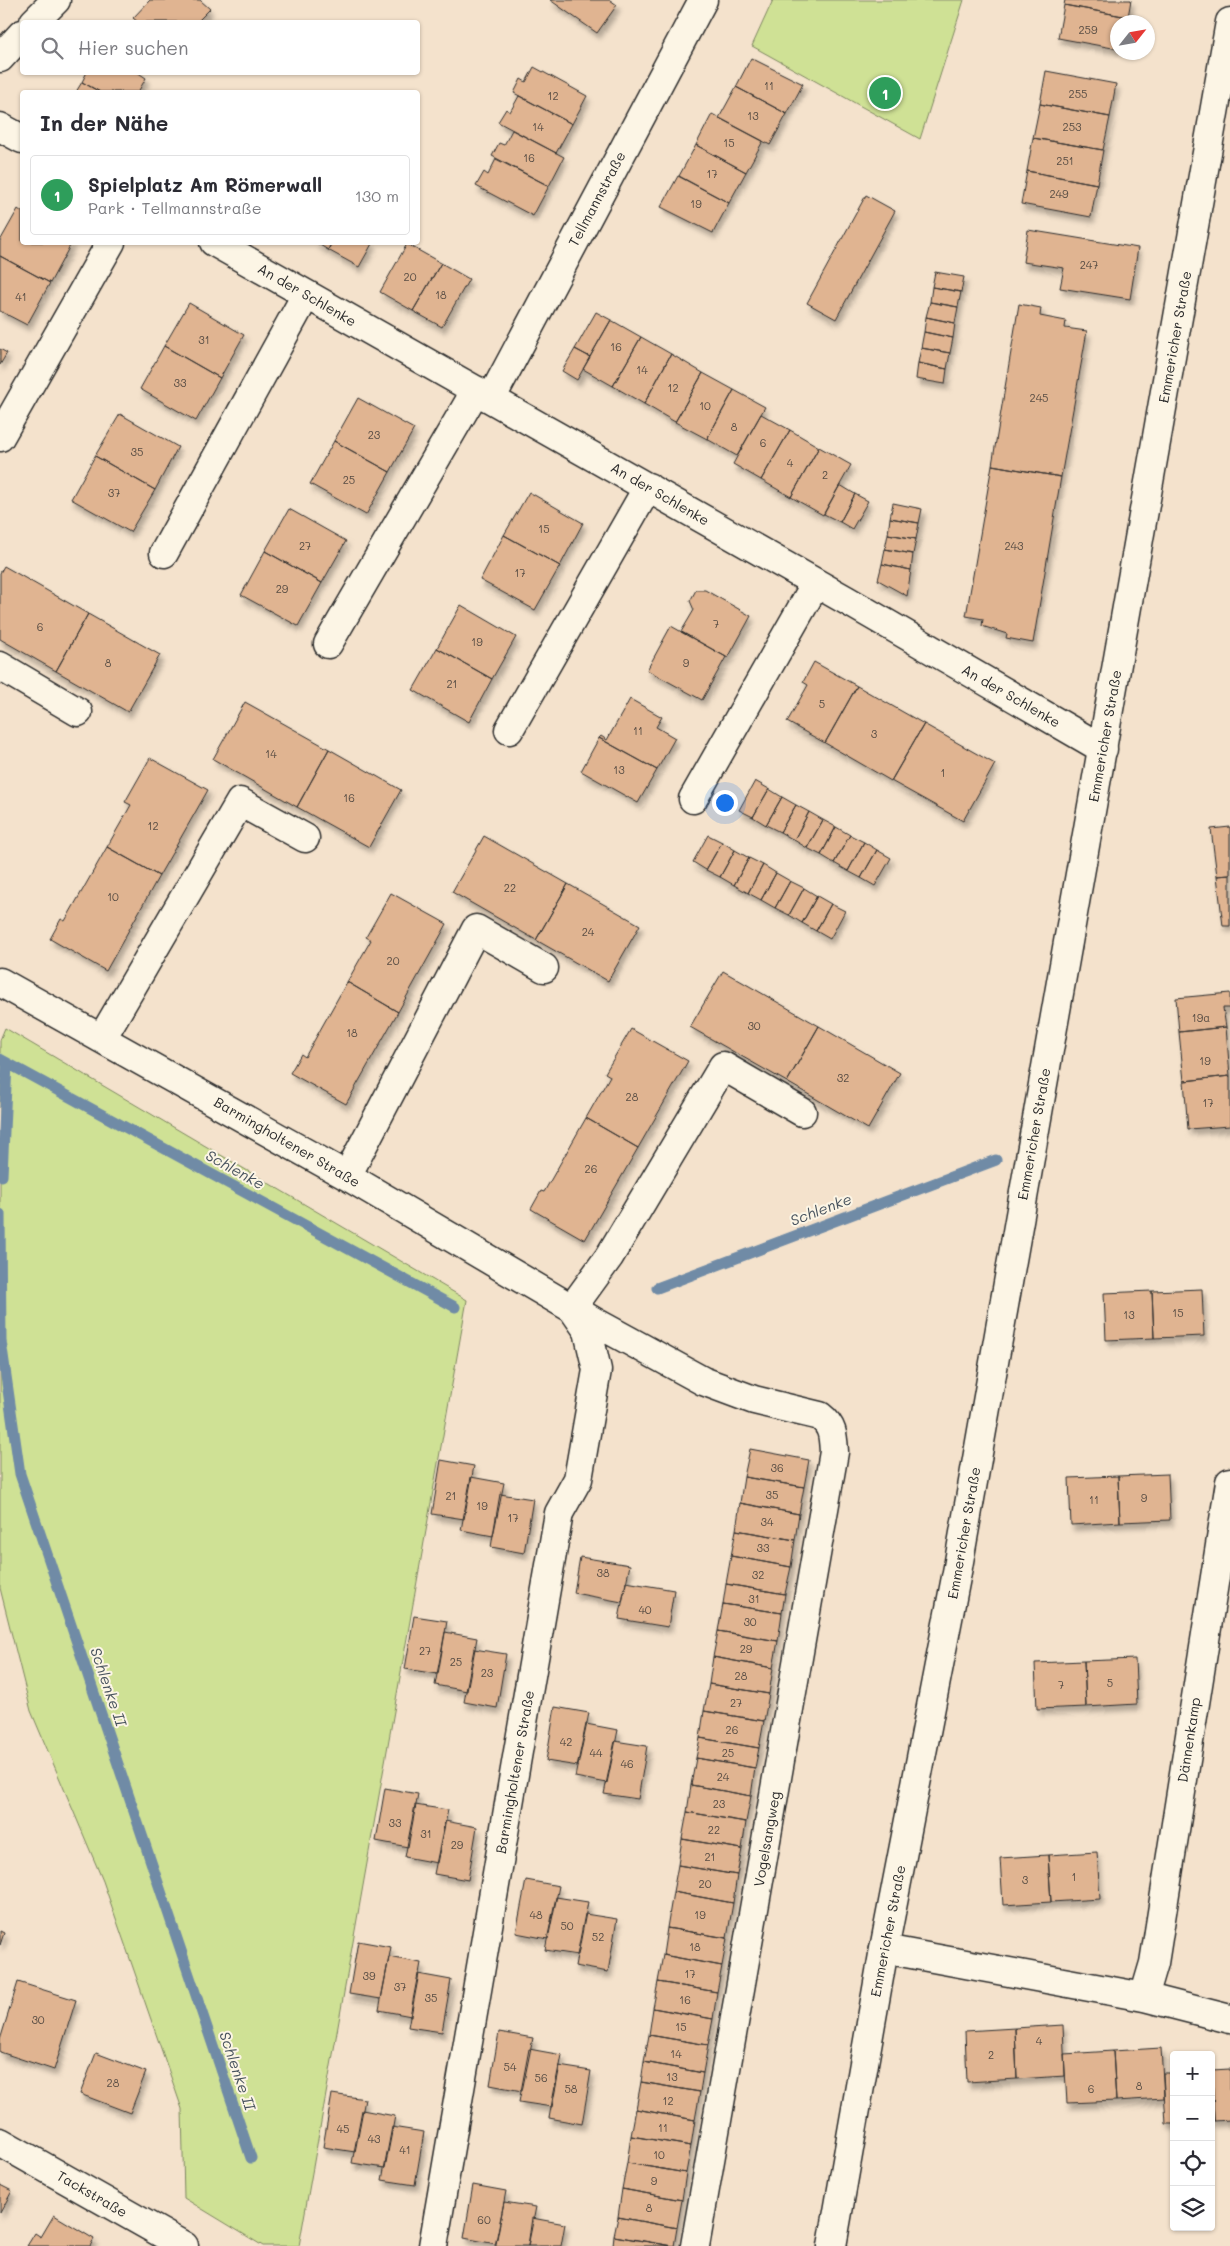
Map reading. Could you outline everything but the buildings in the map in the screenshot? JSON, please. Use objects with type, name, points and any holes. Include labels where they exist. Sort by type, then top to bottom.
[{"type":"street","points":[[36,20],[56,0]]},
{"type":"street","name":"Tellmannstraße","points":[[328,644],[483,394],[703,0]]},
{"type":"street","name":"Emmericher Straße","points":[[832,2246],[884,1949],[958,1567],[1230,22]]},
{"type":"street","points":[[0,58],[20,36]]},
{"type":"street","points":[[0,127],[20,138]]},
{"type":"street","points":[[0,437],[109,245]]},
{"type":"street","name":"An der Schlenke","points":[[219,245],[648,487],[1103,749]]},
{"type":"street","points":[[164,553],[306,295]]},
{"type":"street","points":[[509,730],[648,487]]},
{"type":"street","points":[[693,799],[816,583]]},
{"type":"street","points":[[0,666],[78,712]]},
{"type":"street","points":[[102,1038],[240,802],[305,838]]},
{"type":"street","points":[[347,1176],[476,929],[544,968]]},
{"type":"street","name":"Barmingholtener Straße","points":[[0,982],[347,1176],[572,1308],[703,1381],[754,1400],[820,1416],[828,1423],[832,1431]]},
{"type":"street","points":[[572,1308],[609,1257],[723,1066],[802,1112]]},
{"type":"street","name":"Barmingholtener Straße","points":[[433,2246],[559,1513],[578,1479],[597,1370],[588,1331],[572,1308]]},
{"type":"street","name":"Vogelsangweg","points":[[695,2246],[832,1461],[832,1431]]},
{"type":"street","name":"Dännenkamp","points":[[1144,1997],[1154,1963],[1230,1482]]},
{"type":"street","points":[[884,1949],[1144,1997],[1230,2019]]},
{"type":"street","name":"Tackstraße","points":[[0,2142],[184,2246]]},
{"type":"green space","points":[[773,0],[964,0],[920,139],[752,46]]},
{"type":"green space","points":[[5,1028],[467,1300],[299,2246],[263,2246],[184,2198],[182,2109],[103,1881],[31,1711],[0,1588],[0,1040]]},
{"type":"waterway","name":"Schlenke","points":[[0,1059],[455,1307]]},
{"type":"waterway","name":"Schlenke II","points":[[2,1176],[7,1063]]},
{"type":"waterway","name":"Schlenke","points":[[657,1288],[996,1160]]},
{"type":"waterway","name":"Schlenke II","points":[[0,1214],[1,1341],[20,1474],[251,2158]]},
{"type":"place","name":"Spielplatz Am Römerwall","points":[[885,93]]}]
